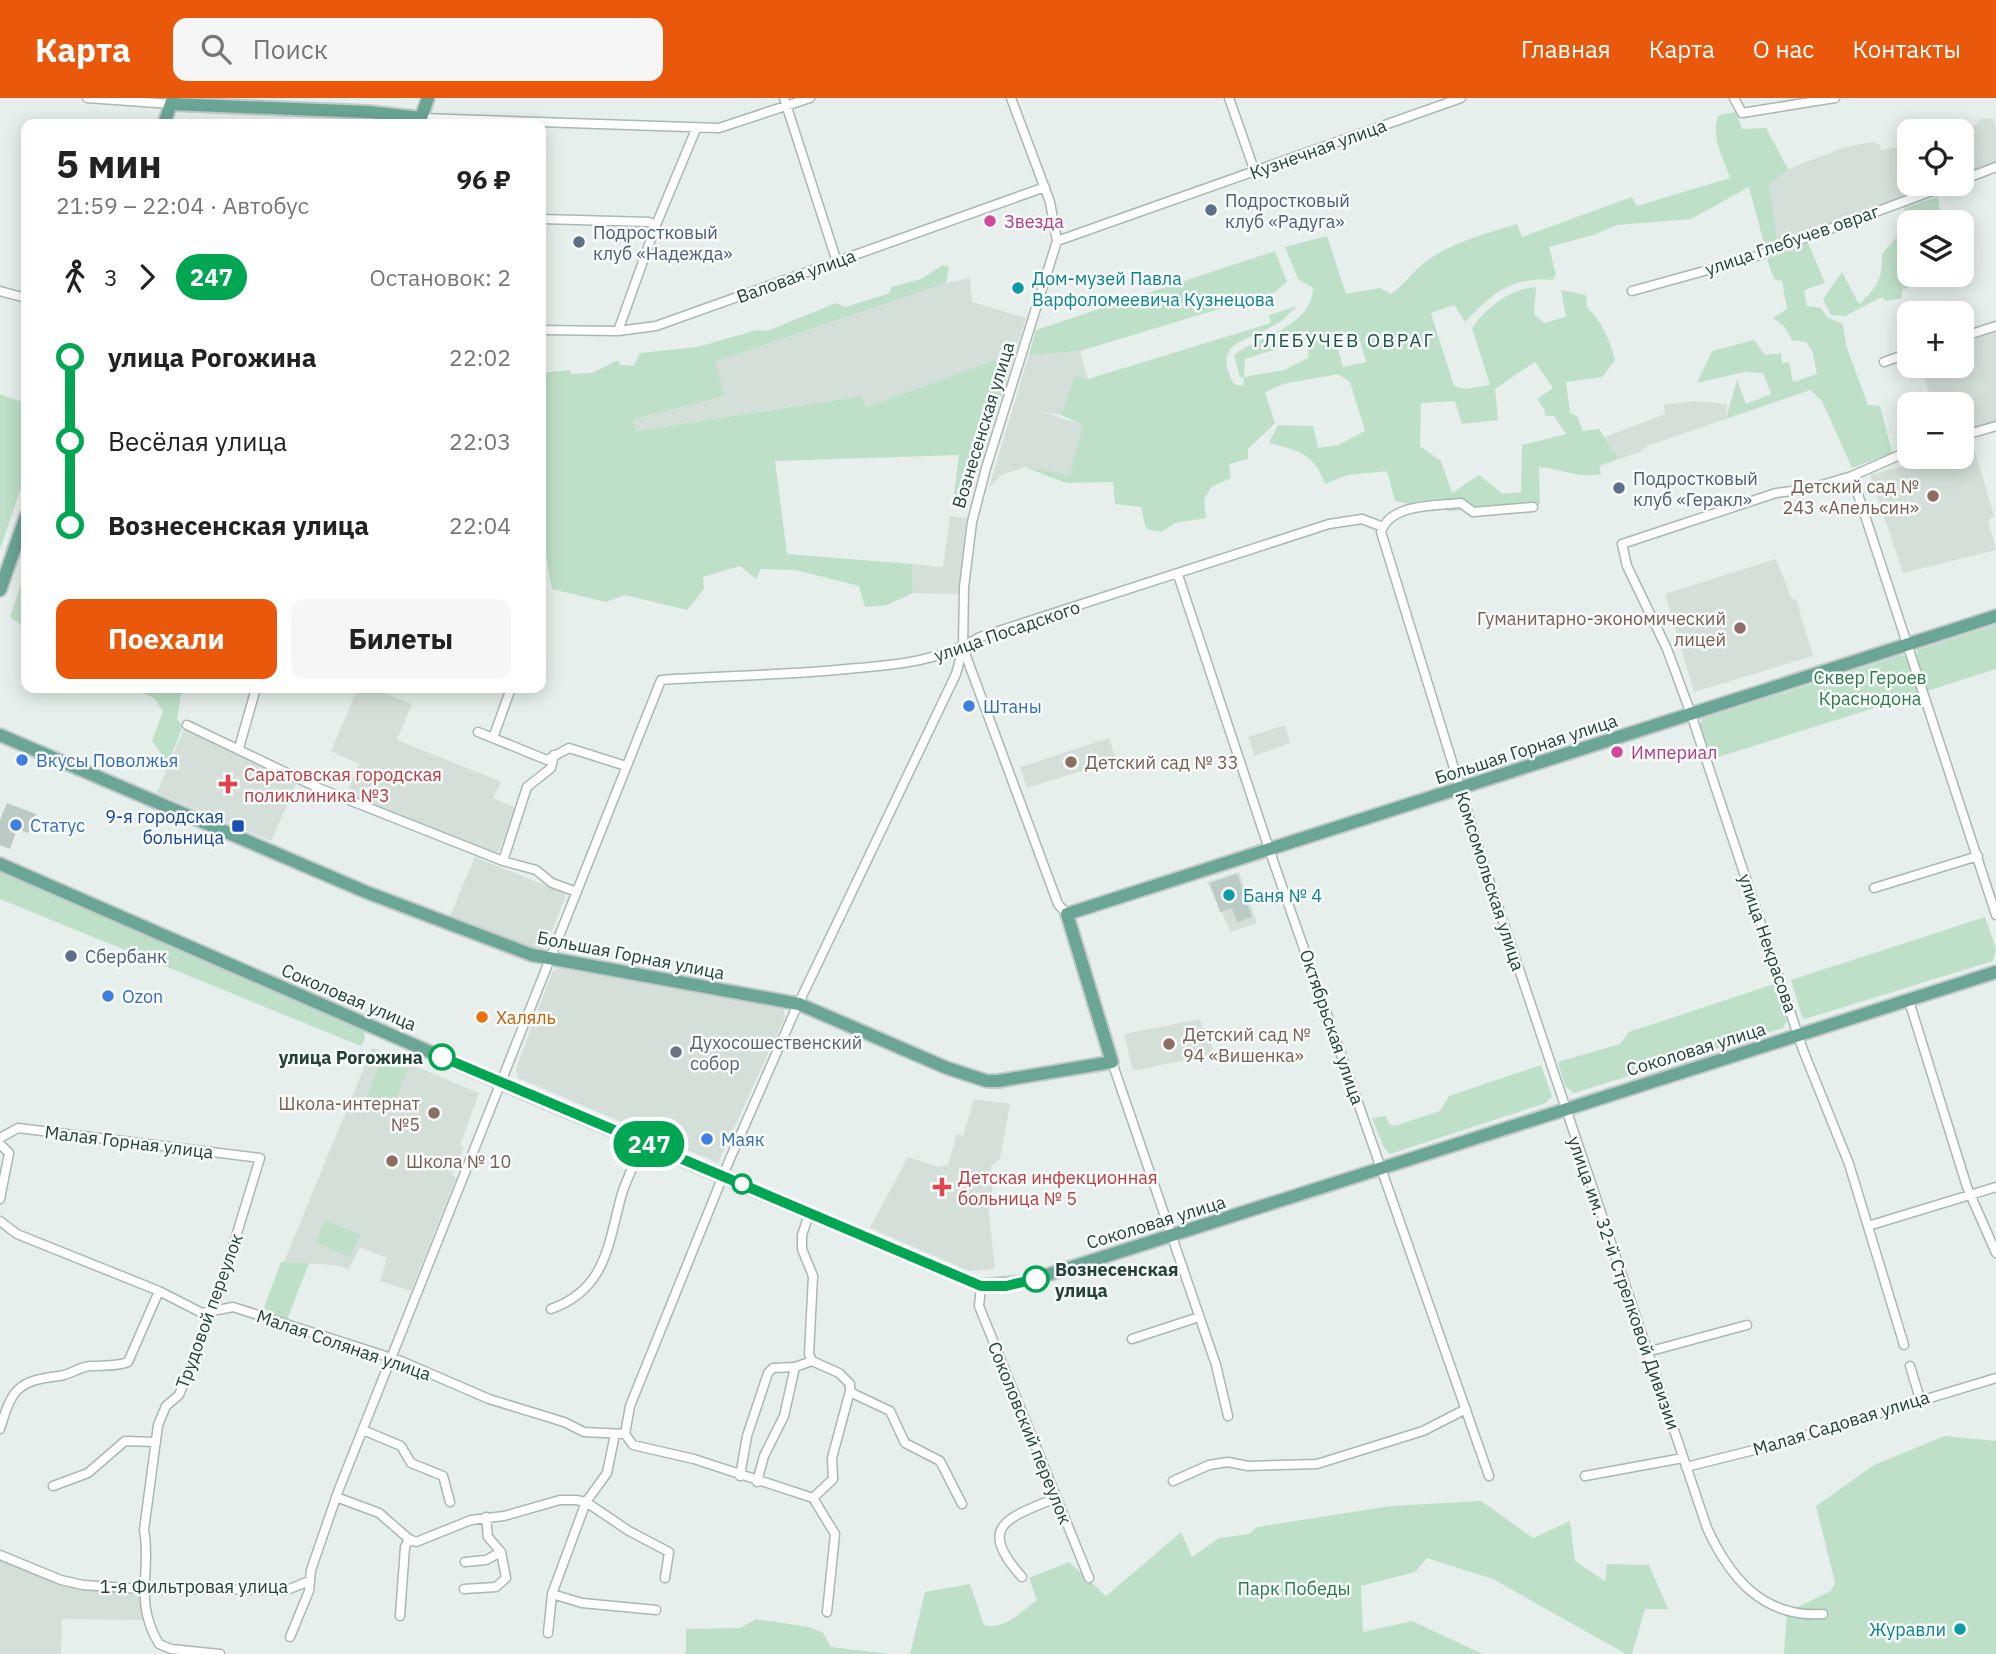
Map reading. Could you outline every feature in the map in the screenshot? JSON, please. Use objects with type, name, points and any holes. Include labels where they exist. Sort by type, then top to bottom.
[{"type":"main road","points":[[422,119],[428,98]]},
{"type":"main road","points":[[166,119],[172,101],[369,112],[409,119]]},
{"type":"main road","points":[[0,590],[21,530]]},
{"type":"main road","name":"Большая Горная улица","points":[[1067,914],[1996,616]]},
{"type":"main road","name":"Большая Горная улица","points":[[0,735],[366,892],[548,960],[799,1004],[947,1068],[987,1082],[1112,1062]]},
{"type":"main road","name":"Соколовая улица","points":[[0,864],[501,1083],[981,1286],[1025,1282],[1996,972]]},
{"type":"main road","name":"Вознесенская улица","points":[[1067,914],[1112,1062]]},
{"type":"street","points":[[87,98],[172,101]]},
{"type":"street","points":[[546,125],[719,128],[785,102],[810,98]]},
{"type":"street","points":[[1011,98],[1045,187],[1057,241]]},
{"type":"street","points":[[1229,98],[1255,173]]},
{"type":"street","name":"Кузнечная улица","points":[[1057,241],[1461,98]]},
{"type":"street","points":[[1734,98],[1742,113],[1835,98]]},
{"type":"street","points":[[785,102],[837,262]]},
{"type":"street","points":[[618,331],[656,225],[696,129]]},
{"type":"street","points":[[1974,175],[1996,167]]},
{"type":"street","name":"Валовая улица","points":[[546,330],[618,331],[656,326],[1045,187]]},
{"type":"street","name":"улица Глебучев овраг","points":[[1633,291],[1751,258],[1919,196]]},
{"type":"street","points":[[546,219],[649,222],[656,225]]},
{"type":"street","name":"Вознесенская улица","points":[[1057,241],[986,468],[972,522],[964,587],[963,648],[1058,904],[1067,914]]},
{"type":"street","points":[[0,291],[21,297]]},
{"type":"street","points":[[1974,333],[1996,326]]},
{"type":"street","points":[[1884,362],[1897,358]]},
{"type":"street","points":[[1974,432],[1996,426]]},
{"type":"street","points":[[1897,457],[1852,476],[1996,915]]},
{"type":"street","name":"улица Некрасова","points":[[1852,476],[1808,489],[1776,493],[1622,544],[1627,566],[1667,649],[1691,715],[1799,1036],[1849,1164],[1904,1345]]},
{"type":"street","points":[[1382,529],[1398,512],[1448,504],[1461,503],[1472,512],[1533,507]]},
{"type":"street","name":"улица Посадского","points":[[626,766],[661,680],[764,677],[914,663],[963,648],[980,637],[1329,524],[1362,519],[1382,529]]},
{"type":"street","name":"Комсомольская улица","points":[[1382,529],[1459,789],[1565,1109]]},
{"type":"street","name":"Октябрьская улица","points":[[1178,575],[1269,849],[1489,1476]]},
{"type":"street","points":[[625,1434],[630,1406],[724,1176],[799,1004],[956,674],[963,648]]},
{"type":"street","points":[[239,748],[255,693]]},
{"type":"street","points":[[493,738],[509,693]]},
{"type":"street","points":[[187,724],[316,787],[503,861],[536,870],[552,883],[577,892]]},
{"type":"street","points":[[290,1637],[309,1591],[309,1581],[336,1497],[626,766],[569,748],[547,760],[478,732]]},
{"type":"street","points":[[503,861],[527,788],[551,768],[554,755]]},
{"type":"street","points":[[1874,888],[1978,856]]},
{"type":"street","points":[[1909,1001],[1970,1195],[1996,1253]]},
{"type":"street","name":"Вознесенская улица","points":[[1112,1062],[1199,1317],[1228,1416]]},
{"type":"street","name":"улица им. 32-й Стрелковой Дивизии","points":[[1565,1109],[1707,1528],[1729,1571],[1757,1595],[1782,1610],[1805,1615],[1823,1614]]},
{"type":"street","name":"Малая Горная улица","points":[[0,1138],[18,1128],[260,1158]]},
{"type":"street","points":[[551,1309],[572,1302],[594,1282],[616,1225],[621,1196],[644,1142]]},
{"type":"street","points":[[0,1144],[9,1153],[0,1199]]},
{"type":"street","name":"Трудовой переулок","points":[[220,1654],[171,1649],[159,1644],[148,1616],[143,1589],[147,1545],[144,1530],[161,1414],[179,1395],[211,1313],[260,1158]]},
{"type":"street","points":[[1868,1226],[1996,1187]]},
{"type":"street","points":[[809,1214],[802,1235],[802,1249],[813,1276],[809,1354],[812,1361],[845,1377],[850,1384],[832,1458],[833,1479],[813,1499],[835,1534],[827,1612]]},
{"type":"street","name":"Малая Соляная улица","points":[[0,1222],[17,1234],[159,1292],[194,1310],[211,1313],[220,1308],[233,1307],[391,1359],[489,1399],[564,1422],[584,1432],[625,1434],[633,1445],[694,1459],[813,1499]]},
{"type":"street","name":"Соколовский переулок","points":[[981,1286],[979,1306],[1089,1578]]},
{"type":"street","points":[[0,1429],[16,1389],[27,1381],[70,1373],[86,1366],[110,1367],[128,1362],[159,1292]]},
{"type":"street","points":[[1132,1339],[1199,1317]]},
{"type":"street","points":[[1647,1352],[1747,1325]]},
{"type":"street","points":[[740,1476],[749,1429],[768,1373],[773,1368],[794,1367],[812,1361]]},
{"type":"street","points":[[1910,1366],[1920,1399]]},
{"type":"street","points":[[757,1482],[764,1456],[784,1416],[794,1367]]},
{"type":"street","name":"Малая Садовая улица","points":[[1586,1476],[1684,1462],[1805,1436],[1996,1378]]},
{"type":"street","points":[[850,1391],[890,1411],[905,1443],[940,1461],[962,1504]]},
{"type":"street","points":[[1173,1480],[1209,1465],[1228,1462],[1248,1466],[1317,1464],[1423,1431],[1466,1409]]},
{"type":"street","points":[[363,1430],[401,1446],[411,1463],[443,1476],[450,1502]]},
{"type":"street","points":[[548,1633],[552,1594],[586,1502],[607,1474],[615,1434]]},
{"type":"street","points":[[52,1486],[88,1473],[125,1441],[156,1443]]},
{"type":"street","points":[[336,1497],[379,1513],[416,1542],[486,1517],[504,1516],[560,1500],[586,1502],[629,1531],[669,1552],[665,1578]]},
{"type":"street","points":[[1022,1577],[1009,1563],[998,1542],[1002,1524],[1011,1516],[1056,1498]]},
{"type":"street","points":[[464,1589],[496,1587],[506,1578],[501,1552],[488,1536],[486,1517]]},
{"type":"street","points":[[400,1616],[404,1548],[409,1539]]},
{"type":"street","points":[[465,1562],[486,1560],[501,1552]]},
{"type":"street","name":"1-я Фильтровая улица","points":[[0,1555],[61,1580],[83,1585],[143,1589],[287,1590],[309,1581]]},
{"type":"street","points":[[552,1594],[582,1603],[656,1609]]},
{"type":"shaded area","points":[[1982,118],[1993,119],[1996,127],[1996,164],[1974,172],[1974,125]]},
{"type":"shaded area","points":[[1873,142],[1880,145],[1881,150],[1897,148],[1897,196],[1908,196],[1773,245],[1759,184],[1788,169],[1845,147]]},
{"type":"shaded area","points":[[970,278],[972,302],[1026,318],[1008,375],[994,360],[865,409],[860,396],[635,431],[634,419],[724,396],[715,362],[946,283]]},
{"type":"shaded area","points":[[1996,329],[1996,422],[1974,428],[1974,392],[1929,392],[1924,378],[1974,378],[1974,336]]},
{"type":"shaded area","points":[[1080,351],[1088,380],[1075,375],[1061,415],[1043,412],[1083,425],[1070,476],[1025,467],[1002,475],[989,487],[1029,355]]},
{"type":"shaded area","points":[[1693,401],[1727,404],[1726,419],[1647,446],[1640,452],[1619,459],[1605,437],[1665,414],[1664,405]]},
{"type":"shaded area","name":"Детский сад № 243 «Апельсин»","points":[[1974,448],[1994,516],[1988,520],[1996,550],[1903,573],[1870,475],[1897,468],[1974,469]]},
{"type":"shaded area","points":[[950,516],[967,518],[958,594],[913,593],[912,564],[943,567]]},
{"type":"shaded area","name":"Гуманитарно-экономический лицей","points":[[1776,559],[1792,599],[1796,599],[1813,656],[1694,692],[1665,594]]},
{"type":"shaded area","points":[[356,693],[384,693],[412,704],[397,740],[502,782],[493,798],[517,808],[497,855],[346,794],[359,764],[331,751]]},
{"type":"shaded area","name":"Детский сад № 33","points":[[1285,725],[1290,743],[1255,756],[1248,737]]},
{"type":"shaded area","name":"Саратовская городская поликлиника №3","points":[[185,726],[300,775],[271,841],[157,793]]},
{"type":"shaded area","name":"Детский сад № 33","points":[[1109,738],[1116,760],[1027,788],[1020,767]]},
{"type":"shaded area","points":[[475,857],[564,893],[565,898],[545,948],[540,950],[450,916]]},
{"type":"shaded area","name":"Баня № 4","points":[[1239,872],[1257,923],[1231,932],[1207,882]]},
{"type":"shaded area","points":[[558,968],[783,1006],[785,1017],[718,1163],[518,1078],[516,1069],[552,972]]},
{"type":"shaded area","name":"Детский сад № 94 «Вишенка»","points":[[1200,1019],[1203,1028],[1207,1027],[1214,1054],[1133,1071],[1124,1034]]},
{"type":"shaded area","name":"Школа № 10","points":[[372,1048],[479,1093],[460,1145],[464,1147],[452,1174],[456,1178],[411,1291],[380,1281],[387,1258],[360,1247],[349,1269],[334,1265],[284,1262]]},
{"type":"shaded area","name":"Детская инфекционная больница № 5","points":[[974,1099],[1010,1104],[1000,1159],[991,1166],[993,1201],[988,1206],[995,1269],[969,1271],[870,1228],[908,1157],[939,1167],[948,1165],[957,1134],[963,1136]]},
{"type":"shaded area","points":[[0,1559],[60,1582],[133,1592],[142,1596],[143,1620],[62,1619],[61,1654],[0,1654]]},
{"type":"green space","points":[[1736,112],[1742,129],[1766,128],[1788,169],[1769,185],[1777,239],[1773,245],[1765,247],[1749,187],[1691,219],[1617,225],[1593,235],[1549,247],[1556,275],[1553,280],[1514,284],[1494,295],[1465,322],[1454,305],[1431,313],[1454,386],[1465,389],[1490,385],[1472,328],[1492,306],[1517,291],[1536,287],[1534,314],[1544,323],[1566,317],[1561,290],[1586,295],[1587,307],[1605,332],[1615,360],[1602,377],[1566,382],[1570,413],[1577,416],[1583,431],[1599,429],[1619,459],[1599,466],[1601,474],[1578,475],[1539,467],[1540,504],[1450,511],[1395,501],[1387,471],[1348,475],[1325,484],[1311,460],[1297,451],[1269,443],[1278,425],[1313,426],[1318,448],[1338,445],[1365,431],[1350,382],[1338,374],[1283,384],[1265,392],[1275,423],[1248,449],[1248,459],[1229,464],[1231,478],[1211,487],[1204,500],[1206,518],[1175,523],[1161,532],[1146,529],[1141,507],[1115,504],[1113,482],[1066,483],[1025,467],[1070,475],[1083,425],[1061,415],[1075,375],[1088,379],[1271,323],[1269,315],[1297,306],[1279,323],[1241,341],[1228,352],[1226,360],[1234,384],[1243,386],[1244,378],[1240,377],[1234,355],[1294,322],[1310,302],[1313,288],[1298,279],[1285,247],[1327,236],[1346,294],[1380,288],[1391,294],[1434,256],[1480,235],[1517,224],[1522,237],[1632,197],[1637,206],[1730,178],[1717,138],[1716,123],[1719,115]],"holes":[[[1359,337],[1366,362],[1343,367],[1335,339]],[[1309,339],[1308,358],[1284,370],[1244,377],[1245,359]],[[1535,362],[1553,388],[1537,399],[1545,416],[1554,416],[1566,434],[1522,445],[1521,492],[1503,494],[1479,475],[1452,493],[1441,461],[1420,446],[1421,403],[1455,401],[1462,424],[1498,420],[1495,389]]]},
{"type":"green space","points":[[1938,197],[1940,210],[1905,210],[1904,208]]},
{"type":"green space","points":[[1897,237],[1897,287],[1910,287],[1902,290],[1902,298],[1886,301],[1882,297],[1845,316],[1831,315],[1823,299],[1842,272],[1859,304],[1878,282],[1882,254]]},
{"type":"green space","points":[[1808,243],[1825,283],[1804,290],[1807,306],[1821,308],[1827,317],[1843,324],[1846,345],[1868,405],[1880,406],[1892,453],[1852,468],[1822,401],[1810,390],[1726,419],[1737,380],[1746,404],[1771,394],[1763,373],[1744,372],[1697,383],[1712,351],[1754,340],[1765,355],[1781,353],[1782,363],[1789,362],[1793,382],[1817,374],[1812,350],[1806,342],[1792,340],[1784,326],[1773,318],[1787,309],[1782,281],[1774,279],[1767,259]]},
{"type":"green space","points":[[1275,251],[1287,282],[1275,292],[1080,351],[1029,355],[1036,330]]},
{"type":"green space","points":[[943,265],[949,267],[946,283],[715,362],[725,396],[634,419],[636,431],[861,396],[866,408],[994,360],[1008,375],[968,499],[953,503],[959,455],[775,461],[787,554],[912,564],[913,593],[887,605],[865,607],[859,586],[795,570],[761,569],[756,579],[740,566],[703,577],[704,589],[687,610],[625,595],[606,602],[552,589],[546,555],[546,372],[570,370],[571,374],[592,373],[618,360],[620,365],[634,366],[640,353],[697,347],[757,330],[767,331],[836,303],[845,307],[890,293],[891,287],[921,279]]},
{"type":"green space","points":[[0,394],[21,402],[21,488],[0,549]]},
{"type":"green space","points":[[21,584],[21,625],[10,617]]},
{"type":"green space","name":"Сквер Героев Краснодона","points":[[1996,625],[1996,669],[1927,691],[1916,655],[1918,650]]},
{"type":"green space","name":"Сквер Героев Краснодона","points":[[1902,655],[1907,657],[1919,694],[1712,759],[1700,725],[1702,719]]},
{"type":"green space","points":[[143,693],[181,693],[177,719],[183,726],[168,763],[152,741],[163,711],[154,698]]},
{"type":"green space","points":[[0,872],[364,1030],[365,1039],[361,1046],[0,899]]},
{"type":"green space","points":[[1985,917],[1996,948],[1993,961],[1805,1019],[1802,1017],[1791,980]]},
{"type":"green space","points":[[1774,984],[1787,1021],[1783,1028],[1574,1093],[1565,1086],[1558,1062],[1620,1044],[1629,1032]]},
{"type":"green space","points":[[382,1059],[408,1069],[392,1110],[366,1099]]},
{"type":"green space","points":[[1541,1065],[1552,1096],[1546,1103],[1390,1154],[1384,1148],[1372,1118],[1386,1116],[1389,1124],[1394,1126],[1440,1111],[1449,1096]]},
{"type":"green space","points":[[325,1220],[360,1235],[350,1257],[315,1242]]},
{"type":"green space","points":[[281,1262],[309,1263],[287,1320],[271,1315],[264,1307]]},
{"type":"green space","points":[[1945,1436],[1996,1441],[1996,1654],[1784,1654],[1787,1612],[1831,1591],[1835,1583],[1816,1506],[1874,1465]]},
{"type":"green space","name":"Парк Победы","points":[[1481,1501],[1533,1538],[1570,1521],[1575,1561],[1605,1581],[1607,1564],[1649,1565],[1668,1609],[1645,1609],[1632,1654],[1626,1654],[1493,1579],[1427,1558],[1415,1572],[1361,1586],[1363,1632],[1412,1621],[1483,1654],[910,1654],[925,1592],[970,1584],[984,1625],[999,1625],[1006,1623],[1037,1600],[1029,1578],[1069,1562],[1106,1596],[1181,1532],[1192,1557],[1219,1538],[1249,1534],[1257,1527],[1391,1506]]},
{"type":"green space","points":[[756,1619],[809,1627],[823,1633],[831,1647],[891,1654],[683,1654],[686,1653],[686,1629],[740,1628]]},
{"type":"building","name":"Статус","points":[[7,803],[36,814],[28,833],[17,829],[10,849],[0,845],[0,820]]},
{"type":"building","name":"Баня № 4","points":[[1237,874],[1252,917],[1237,922],[1232,908],[1220,912],[1210,883]]},
{"type":"bus line","name":"247","points":[[442,1057],[981,1286],[1006,1286],[1036,1279]]},
{"type":"place","name":"Подростковый клуб «Радуга»","points":[[1211,210]]},
{"type":"place","name":"Звезда","points":[[990,221]]},
{"type":"place","name":"Подростковый клуб «Надежда»","points":[[579,242]]},
{"type":"place","name":"Дом-музей Павла Варфоломеевича Кузнецова","points":[[1018,288]]},
{"type":"place","name":"Подростковый клуб «Геракл»","points":[[1619,488]]},
{"type":"place","name":"Детский сад № 243 «Апельсин»","points":[[1933,496]]},
{"type":"place","name":"Гуманитарно-экономический лицей","points":[[1740,628]]},
{"type":"place","name":"Штаны","points":[[969,706]]},
{"type":"place","name":"Империал","points":[[1617,752]]},
{"type":"place","name":"Вкусы Поволжья","points":[[22,760]]},
{"type":"place","name":"Детский сад № 33","points":[[1071,762]]},
{"type":"place","name":"Саратовская городская поликлиника №3","points":[[228,784]]},
{"type":"place","name":"Статус","points":[[16,825]]},
{"type":"place","name":"9-я городская больница","points":[[238,826]]},
{"type":"place","name":"Баня № 4","points":[[1229,895]]},
{"type":"place","name":"Сбербанк","points":[[71,956]]},
{"type":"place","name":"Ozon","points":[[108,996]]},
{"type":"place","name":"Халяль","points":[[482,1017]]},
{"type":"place","name":"Детский сад № 94 «Вишенка»","points":[[1169,1044]]},
{"type":"place","name":"Духосошественский собор","points":[[676,1052]]},
{"type":"place","name":"улица Рогожина","points":[[442,1057]]},
{"type":"place","name":"Школа-интернат №5","points":[[434,1113]]},
{"type":"place","name":"Маяк","points":[[707,1139]]},
{"type":"place","name":"Школа № 10","points":[[392,1161]]},
{"type":"place","name":"Детская инфекционная больница № 5","points":[[942,1187]]},
{"type":"place","name":"Вознесенская улица","points":[[1036,1279]]},
{"type":"place","name":"Журавли","points":[[1960,1629]]},
{"type":"district","name":"ГЛЕБУЧЕВ ОВРАГ","points":[[1344,340]]}]
